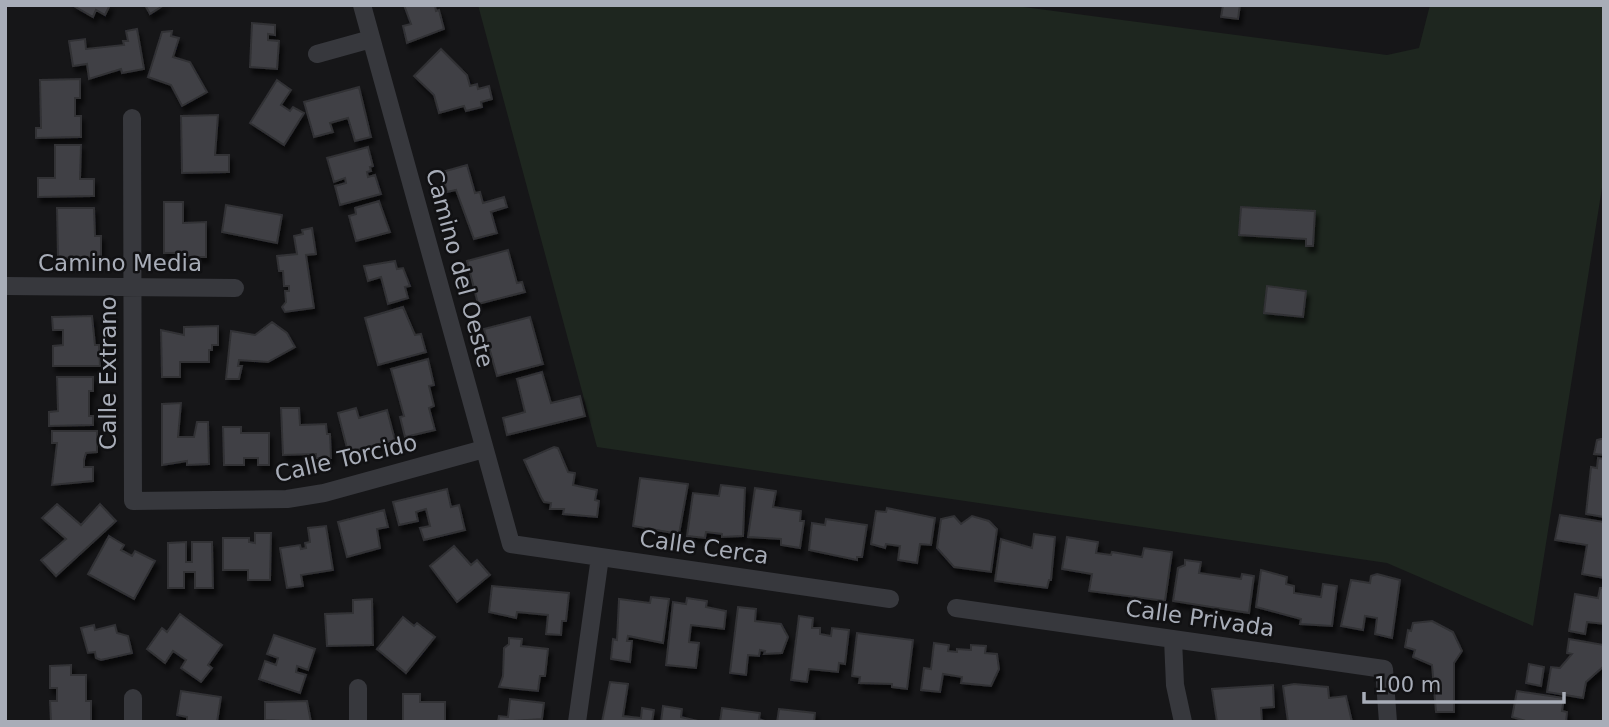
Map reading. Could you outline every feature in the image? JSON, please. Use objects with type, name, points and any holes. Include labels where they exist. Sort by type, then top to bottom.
[{"type":"street","name":"Camino del Oeste","points":[[362,5],[511,544]]},
{"type":"street","points":[[317,54],[371,39]]},
{"type":"street","name":"Calle Extrano","points":[[132,118],[133,501]]},
{"type":"street","name":"Camino Media","points":[[5,286],[235,288]]},
{"type":"street","name":"Calle Torcido","points":[[133,501],[287,499],[324,493],[484,449]]},
{"type":"street","name":"Calle Cerca","points":[[511,544],[890,599]]},
{"type":"street","points":[[577,722],[600,557]]},
{"type":"street","name":"Calle Privada","points":[[956,608],[1384,669],[1388,722]]},
{"type":"street","points":[[1173,639],[1175,685],[1183,722]]},
{"type":"street","points":[[358,688],[358,722]]},
{"type":"street","points":[[133,698],[133,722]]},
{"type":"shaded area","points":[[478,5],[1009,5],[1387,55],[1419,48],[1430,5],[1604,5],[1604,175],[1533,626],[1387,563],[597,447]]},
{"type":"building","points":[[72,5],[110,5],[105,15],[96,10],[93,17]]},
{"type":"building","points":[[145,5],[164,5],[150,14]]},
{"type":"building","points":[[404,5],[435,5],[444,29],[407,43],[403,26],[411,24]]},
{"type":"building","points":[[1223,5],[1240,5],[1238,19],[1221,17]]},
{"type":"building","points":[[252,23],[275,25],[275,35],[268,34],[268,40],[279,41],[277,69],[250,67]]},
{"type":"building","points":[[137,29],[144,69],[122,73],[121,69],[89,79],[87,64],[73,66],[69,41],[85,39],[86,49],[124,45],[123,41],[128,41],[126,31]]},
{"type":"building","points":[[172,31],[171,36],[179,38],[173,57],[190,62],[207,92],[182,106],[171,85],[148,77],[162,32]]},
{"type":"building","points":[[441,49],[467,75],[470,86],[477,84],[478,89],[489,86],[492,99],[481,102],[482,107],[466,111],[464,106],[439,113],[434,95],[414,76]]},
{"type":"building","points":[[80,79],[80,98],[75,98],[75,116],[81,116],[81,137],[36,138],[36,128],[41,128],[40,80]]},
{"type":"building","points":[[277,80],[291,90],[281,105],[290,111],[293,107],[304,113],[284,145],[250,123]]},
{"type":"building","points":[[359,87],[371,137],[355,141],[348,118],[330,123],[333,132],[314,137],[304,102]]},
{"type":"building","points":[[218,115],[215,155],[229,155],[229,172],[182,173],[181,116]]},
{"type":"building","points":[[55,145],[81,145],[80,179],[94,179],[94,196],[38,197],[38,178],[55,178]]},
{"type":"building","points":[[368,147],[373,166],[370,167],[371,171],[367,172],[368,177],[375,175],[381,194],[340,205],[335,186],[346,183],[345,178],[334,182],[327,158]]},
{"type":"building","points":[[467,165],[475,193],[480,192],[483,203],[504,197],[507,207],[491,212],[497,233],[474,239],[456,190],[447,192],[442,172]]},
{"type":"building","points":[[379,201],[390,232],[356,241],[349,216],[356,214],[355,208]]},
{"type":"building","points":[[164,202],[183,202],[183,223],[206,222],[206,257],[182,257],[182,253],[164,253]]},
{"type":"building","points":[[226,205],[282,215],[277,243],[222,232]]},
{"type":"building","points":[[1241,207],[1315,211],[1313,246],[1306,246],[1306,239],[1239,235]]},
{"type":"building","points":[[57,208],[94,208],[95,236],[101,236],[101,257],[58,258]]},
{"type":"building","points":[[312,228],[316,254],[306,255],[314,308],[285,312],[282,307],[286,302],[285,291],[289,291],[289,286],[284,286],[283,271],[279,271],[277,256],[297,254],[294,236],[303,234],[302,230]]},
{"type":"building","points":[[508,250],[517,283],[522,282],[525,292],[478,304],[467,261]]},
{"type":"building","points":[[395,261],[397,269],[403,268],[410,286],[405,287],[408,298],[388,304],[381,277],[368,281],[364,266]]},
{"type":"building","points":[[1267,286],[1306,291],[1303,317],[1264,313]]},
{"type":"building","points":[[403,307],[415,335],[421,334],[426,352],[378,365],[365,318]]},
{"type":"building","points":[[92,316],[95,345],[99,345],[100,366],[53,366],[53,346],[63,345],[63,330],[53,330],[52,317]]},
{"type":"building","points":[[530,317],[543,364],[497,376],[484,329]]},
{"type":"building","points":[[272,322],[287,333],[295,347],[268,362],[239,360],[238,366],[242,366],[239,379],[226,379],[231,331],[255,335]]},
{"type":"building","points":[[218,326],[218,345],[212,345],[212,350],[209,350],[209,362],[180,362],[180,377],[162,377],[161,330],[184,335],[184,327]]},
{"type":"building","points":[[428,359],[434,385],[429,386],[434,406],[429,408],[435,430],[405,437],[400,417],[404,416],[391,369]]},
{"type":"building","points":[[542,372],[551,403],[580,396],[585,416],[507,435],[503,418],[525,412],[517,379]]},
{"type":"building","points":[[57,377],[93,377],[93,391],[89,391],[89,416],[93,416],[93,425],[49,426],[49,412],[58,411]]},
{"type":"building","points":[[181,403],[178,437],[194,437],[197,422],[208,422],[209,464],[187,465],[187,461],[162,465],[162,404]]},
{"type":"building","points":[[281,408],[299,408],[300,425],[326,424],[327,434],[330,434],[331,458],[316,458],[316,454],[283,455]]},
{"type":"building","points":[[356,408],[359,418],[387,410],[395,440],[348,452],[338,413]]},
{"type":"building","points":[[223,427],[241,427],[241,433],[269,433],[269,465],[258,465],[258,458],[244,458],[244,465],[224,465]]},
{"type":"building","points":[[52,431],[97,431],[97,452],[86,453],[84,460],[84,467],[93,467],[93,481],[52,485],[57,443],[52,443]]},
{"type":"building","points":[[1604,439],[1604,455],[1594,454],[1597,440]]},
{"type":"building","points":[[554,447],[558,448],[568,472],[575,473],[573,485],[597,490],[597,517],[563,514],[564,509],[550,509],[551,503],[544,502],[524,460]]},
{"type":"building","points":[[1598,458],[1604,459],[1604,517],[1586,514],[1591,467],[1597,468]]},
{"type":"building","points":[[640,478],[688,484],[679,534],[633,526]]},
{"type":"building","points":[[721,485],[745,488],[743,536],[722,537],[722,534],[706,532],[705,538],[687,536],[693,493],[719,496]]},
{"type":"building","points":[[755,488],[776,491],[773,507],[801,511],[800,521],[804,521],[800,548],[781,545],[781,539],[748,537]]},
{"type":"building","points":[[447,489],[451,507],[459,505],[465,530],[424,540],[420,528],[430,526],[426,509],[416,512],[418,521],[399,525],[393,502]]},
{"type":"building","points":[[57,504],[81,525],[100,504],[116,521],[56,576],[41,560],[66,539],[42,518]]},
{"type":"building","points":[[887,508],[935,518],[931,545],[920,544],[917,563],[898,560],[900,546],[886,544],[885,548],[871,544],[876,511],[886,512]]},
{"type":"building","points":[[384,510],[388,527],[377,529],[380,548],[347,557],[338,522]]},
{"type":"building","points":[[1560,515],[1604,522],[1604,578],[1582,574],[1587,545],[1555,540]]},
{"type":"building","points":[[954,516],[961,524],[972,516],[989,521],[997,529],[991,572],[954,567],[937,548],[941,519]]},
{"type":"building","points":[[826,519],[867,525],[862,557],[857,557],[857,560],[809,550],[812,523],[825,525]]},
{"type":"building","points":[[326,526],[333,570],[301,575],[303,586],[287,588],[280,548],[300,545],[301,549],[306,548],[305,543],[310,542],[308,528]]},
{"type":"building","points":[[255,533],[271,533],[270,580],[248,580],[248,570],[223,570],[223,538],[249,538],[249,542],[255,543]]},
{"type":"building","points":[[1034,534],[1055,537],[1051,580],[1047,588],[995,581],[1001,539],[1032,548]]},
{"type":"building","points":[[109,536],[124,545],[121,550],[132,556],[135,551],[155,561],[134,599],[88,574]]},
{"type":"building","points":[[1067,537],[1098,542],[1096,553],[1111,555],[1112,552],[1142,557],[1144,548],[1172,552],[1165,601],[1089,591],[1092,574],[1062,569]]},
{"type":"building","points":[[186,542],[186,562],[192,562],[192,542],[212,542],[213,588],[195,588],[195,572],[184,572],[184,588],[168,588],[168,543]]},
{"type":"building","points":[[454,546],[471,565],[477,560],[490,575],[457,602],[430,566]]},
{"type":"building","points":[[1185,560],[1201,562],[1199,573],[1241,579],[1242,574],[1254,576],[1249,613],[1173,601],[1178,568],[1185,565]]},
{"type":"building","points":[[1261,570],[1287,577],[1286,584],[1294,586],[1294,593],[1321,597],[1323,584],[1337,586],[1332,626],[1300,624],[1301,619],[1256,607]]},
{"type":"building","points":[[1377,574],[1400,580],[1392,638],[1375,634],[1377,618],[1365,616],[1363,630],[1341,626],[1351,580],[1370,583],[1371,576]]},
{"type":"building","points":[[492,586],[569,593],[566,621],[562,621],[561,635],[546,634],[548,615],[517,612],[516,618],[489,612]]},
{"type":"building","points":[[1600,588],[1604,588],[1604,624],[1587,622],[1585,634],[1569,631],[1575,594],[1598,598]]},
{"type":"building","points":[[651,597],[669,599],[663,643],[628,636],[627,641],[632,641],[630,662],[611,659],[613,639],[617,640],[619,599],[650,603]]},
{"type":"building","points":[[687,598],[707,601],[706,607],[726,611],[724,629],[691,625],[689,642],[699,643],[696,668],[666,665],[673,602],[686,604]]},
{"type":"building","points":[[372,599],[373,645],[327,646],[325,614],[353,613],[353,600]]},
{"type":"building","points":[[738,607],[756,609],[755,621],[781,624],[788,637],[782,653],[764,654],[765,651],[760,650],[759,656],[748,655],[746,675],[730,673]]},
{"type":"building","points":[[180,614],[222,645],[208,665],[212,668],[201,682],[181,668],[186,660],[173,651],[165,663],[147,649],[162,628],[167,632]]},
{"type":"building","points":[[799,616],[813,618],[812,628],[820,628],[820,634],[831,636],[832,628],[849,630],[845,664],[839,663],[838,672],[809,669],[807,682],[791,680]]},
{"type":"building","points":[[403,617],[414,626],[417,623],[435,637],[406,673],[377,649]]},
{"type":"building","points":[[1432,621],[1453,632],[1462,651],[1454,663],[1454,712],[1436,712],[1432,665],[1413,657],[1415,650],[1405,647],[1408,630],[1411,631],[1413,623]]},
{"type":"building","points":[[94,625],[95,630],[115,625],[117,633],[128,636],[132,653],[101,660],[96,658],[95,652],[88,653],[81,628]]},
{"type":"building","points":[[857,633],[913,640],[907,689],[892,687],[892,684],[859,683],[860,677],[852,676]]},
{"type":"building","points":[[274,635],[315,649],[308,670],[297,666],[296,672],[306,675],[300,693],[259,679],[265,661],[276,665],[278,658],[267,654]]},
{"type":"building","points":[[509,638],[522,639],[521,646],[548,649],[545,676],[540,676],[538,691],[499,687],[503,676],[504,648],[509,644]]},
{"type":"building","points":[[1569,639],[1604,645],[1604,666],[1586,682],[1583,698],[1547,692],[1551,667],[1560,668],[1572,654],[1567,653]]},
{"type":"building","points":[[934,643],[949,645],[948,651],[957,652],[957,649],[971,650],[971,645],[986,646],[985,653],[997,654],[999,669],[991,686],[961,683],[962,677],[943,674],[940,692],[921,690],[924,668],[931,669]]},
{"type":"building","points":[[1529,664],[1544,667],[1541,686],[1526,683]]},
{"type":"building","points":[[71,665],[71,675],[86,675],[86,701],[91,701],[91,722],[51,722],[50,701],[57,701],[57,688],[50,688],[50,666]]},
{"type":"building","points":[[610,682],[628,684],[623,716],[641,718],[642,708],[654,710],[652,722],[602,722]]},
{"type":"building","points":[[1294,684],[1328,687],[1329,698],[1346,696],[1352,722],[1288,722],[1283,686]]},
{"type":"building","points":[[1273,685],[1274,707],[1261,708],[1262,722],[1217,722],[1212,689]]},
{"type":"building","points":[[181,691],[221,697],[217,722],[187,722],[187,717],[177,715]]},
{"type":"building","points":[[1517,691],[1564,698],[1562,711],[1567,712],[1566,722],[1529,722],[1512,717]]},
{"type":"building","points":[[403,694],[420,694],[420,702],[445,702],[445,722],[403,722]]},
{"type":"building","points":[[510,699],[544,703],[542,719],[498,722],[499,716],[508,717]]},
{"type":"building","points":[[307,701],[311,722],[265,720],[265,702]]},
{"type":"building","points":[[663,706],[682,709],[681,717],[702,722],[661,722]]},
{"type":"building","points":[[722,708],[760,713],[759,719],[767,722],[720,722]]},
{"type":"building","points":[[779,709],[815,713],[814,722],[777,722]]}]
